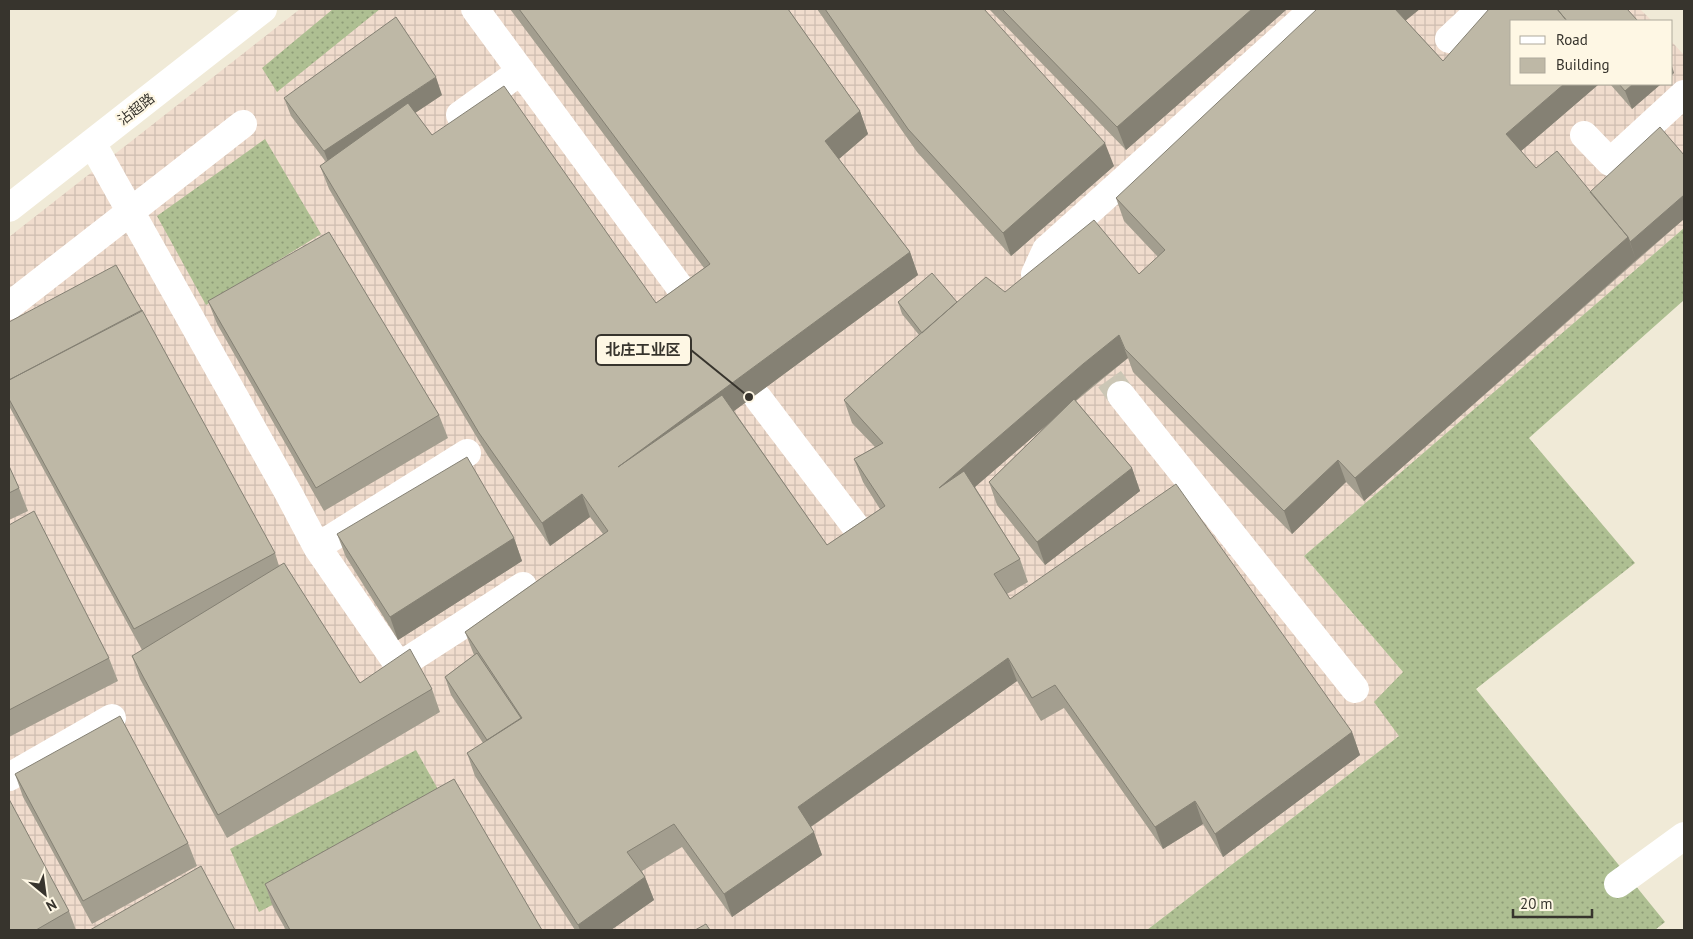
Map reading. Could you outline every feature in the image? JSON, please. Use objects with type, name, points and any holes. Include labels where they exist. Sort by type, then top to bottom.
[{"type":"street","name":"沾超路","points":[[9,208],[263,9]]},
{"type":"street","points":[[475,9],[687,297]]},
{"type":"street","points":[[1035,274],[1046,250],[1314,9]]},
{"type":"street","points":[[1449,39],[1481,9]]},
{"type":"street","points":[[460,115],[521,71]]},
{"type":"street","points":[[1584,135],[1610,162],[1684,94]]},
{"type":"street","points":[[9,306],[243,124]]},
{"type":"street","points":[[92,143],[317,547],[399,666],[523,586]]},
{"type":"street","points":[[1121,395],[1355,689]]},
{"type":"street","points":[[758,398],[862,535]]},
{"type":"street","points":[[317,547],[466,453]]},
{"type":"street","points":[[9,777],[112,718]]},
{"type":"street","points":[[1618,884],[1684,836]]},
{"type":"shaded area","points":[[300,9],[1640,9],[1651,20],[1510,20],[1510,85],[1673,85],[1673,43],[1684,55],[1684,228],[1304,556],[1403,672],[1399,736],[1147,930],[9,930],[9,237]]},
{"type":"green space","points":[[333,9],[380,9],[277,92],[262,68]]},
{"type":"green space","points":[[265,139],[321,234],[206,305],[157,216]]},
{"type":"green space","points":[[1684,228],[1684,300],[1529,438],[1635,563],[1476,689],[1665,922],[1655,930],[1147,930],[1399,736],[1374,702],[1403,672],[1304,556]]},
{"type":"green space","points":[[416,750],[449,809],[259,912],[230,849]]},
{"type":"building","points":[[519,9],[788,9],[860,111],[825,141],[910,252],[618,467],[722,395],[827,545],[885,506],[854,459],[883,443],[844,400],[986,277],[1005,292],[1094,220],[1139,274],[1165,250],[1116,198],[1317,9],[1395,9],[1443,61],[1489,9],[1557,9],[1566,20],[1510,20],[1510,85],[1563,85],[1506,134],[1536,168],[1557,151],[1628,237],[1355,478],[1338,460],[1284,511],[1125,349],[1119,335],[939,488],[964,471],[1020,559],[994,574],[1010,599],[1176,484],[1352,732],[1215,834],[1195,801],[1155,827],[1055,685],[1032,698],[1008,658],[798,807],[814,832],[724,894],[674,824],[627,852],[645,877],[578,925],[467,753],[522,718],[465,632],[608,531],[582,494],[542,523],[479,433],[320,166],[408,103],[432,135],[504,86],[656,303],[710,264]]},
{"type":"building","points":[[825,9],[984,9],[1105,143],[1003,233],[908,129]]},
{"type":"building","points":[[1002,9],[1252,9],[1117,127]]},
{"type":"building","points":[[1557,9],[1627,9],[1637,20],[1566,20]]},
{"type":"building","points":[[396,17],[436,77],[324,151],[284,98]]},
{"type":"building","points":[[1620,85],[1632,85],[1625,91]]},
{"type":"building","points":[[1660,127],[1684,155],[1684,195],[1630,242],[1628,237],[1590,192]]},
{"type":"building","points":[[329,232],[439,415],[316,488],[208,301]]},
{"type":"building","points":[[116,265],[142,311],[9,380],[9,322]]},
{"type":"building","points":[[932,273],[957,302],[922,333],[898,302]]},
{"type":"building","points":[[142,310],[275,553],[134,629],[9,399],[9,380]]},
{"type":"building","points":[[1074,399],[1132,468],[1037,542],[989,482]]},
{"type":"building","points":[[467,457],[514,538],[390,617],[337,534]]},
{"type":"building","points":[[9,466],[19,488],[9,493]]},
{"type":"building","points":[[34,511],[109,658],[9,710],[9,525]]},
{"type":"building","points":[[284,563],[360,683],[410,649],[432,689],[218,815],[132,656]]},
{"type":"building","points":[[477,653],[521,718],[487,740],[445,677]]},
{"type":"building","points":[[120,716],[188,843],[83,901],[15,774]]},
{"type":"building","points":[[454,779],[542,930],[290,930],[265,884]]},
{"type":"building","points":[[9,799],[69,911],[36,930],[9,930]]},
{"type":"building","points":[[201,866],[235,930],[90,930]]},
{"type":"building","points":[[706,924],[710,930],[695,930]]},
{"type":"tunnel","points":[[1085,345],[1121,395]]},
{"type":"place","name":"北庄工业区","points":[[749,397]]}]
